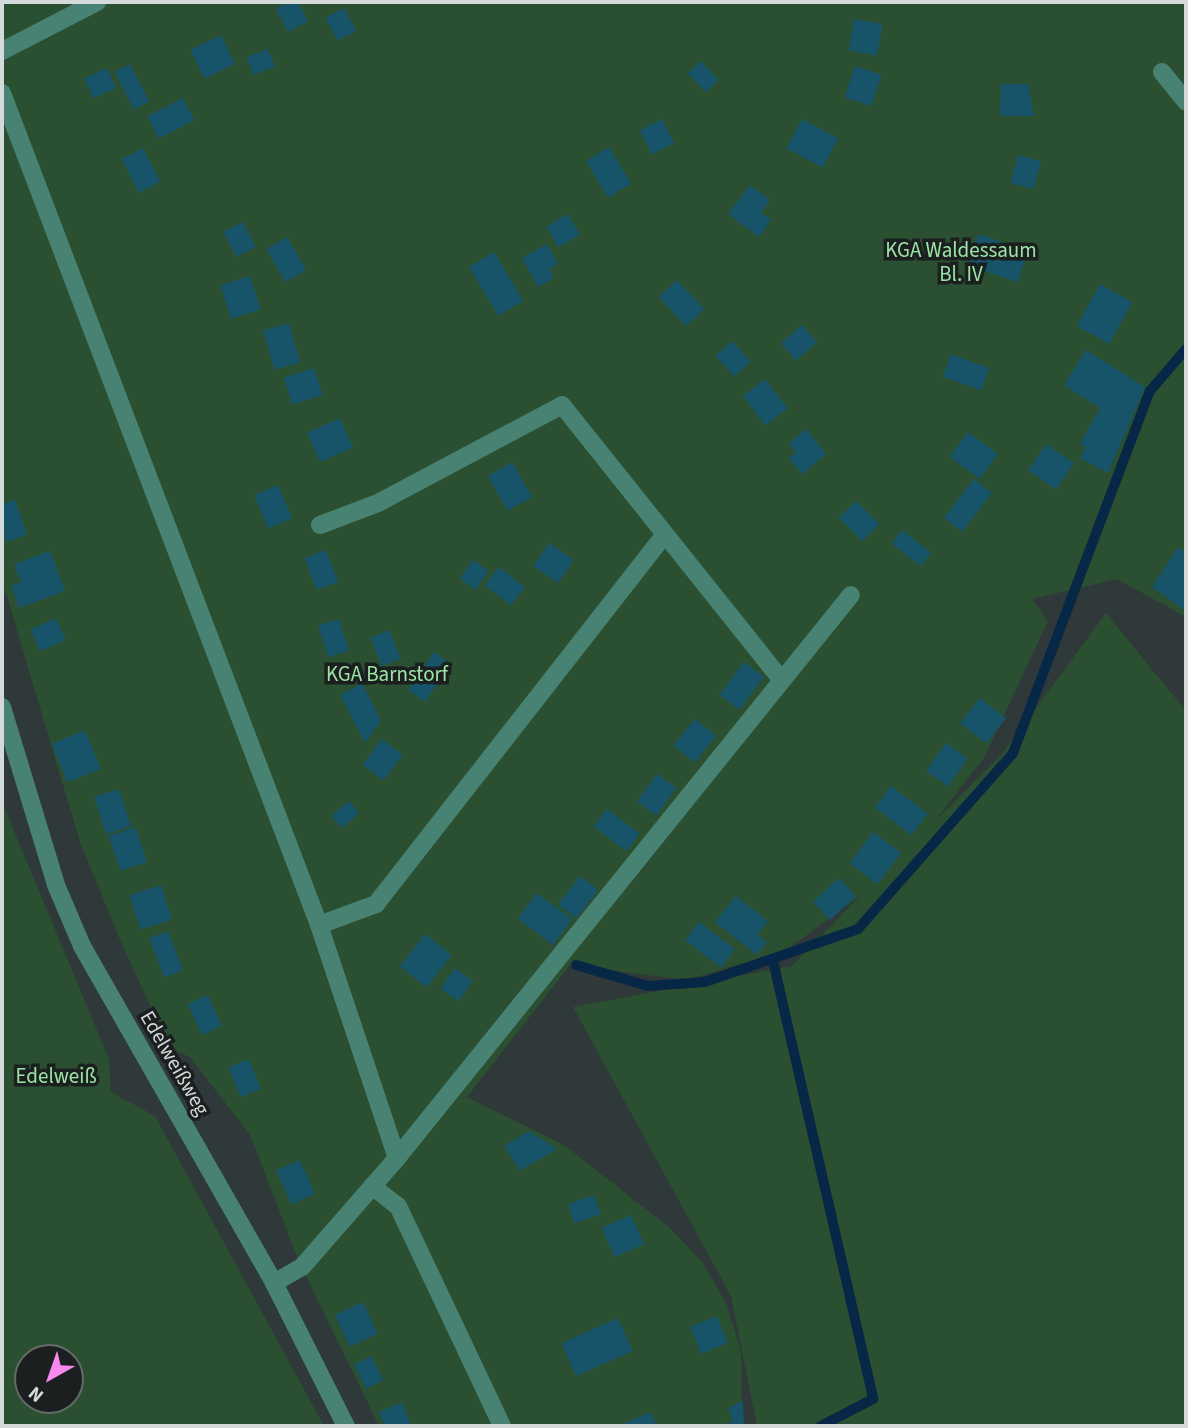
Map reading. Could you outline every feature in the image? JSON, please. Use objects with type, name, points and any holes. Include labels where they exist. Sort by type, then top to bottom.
[{"type":"street","points":[[2,51],[97,2]]},
{"type":"street","points":[[1162,72],[1186,102]]},
{"type":"street","points":[[2,93],[319,926],[397,1158]]},
{"type":"street","points":[[320,526],[378,503],[562,405],[780,678]]},
{"type":"street","points":[[319,926],[376,904],[664,535]]},
{"type":"street","points":[[274,1283],[302,1267],[397,1158],[780,678],[851,595]]},
{"type":"street","name":"Edelweißweg","points":[[2,707],[52,872],[82,946],[274,1283],[346,1426]]},
{"type":"street","points":[[372,1186],[398,1206],[502,1426]]},
{"type":"green space","name":"KGA Barnstorf","points":[[2,2],[1186,2],[1186,617],[1117,579],[1032,599],[1048,621],[984,758],[935,821],[1001,755],[1106,613],[1186,711],[1186,1426],[757,1426],[731,1296],[573,1007],[792,966],[861,895],[785,951],[686,980],[570,965],[467,1097],[564,1145],[670,1228],[703,1263],[727,1305],[741,1352],[742,1426],[379,1426],[299,1262],[250,1135],[190,1057],[170,1049],[120,940],[80,842],[2,580]]},
{"type":"green space","name":"Edelweiß","points":[[2,802],[109,1059],[111,1092],[155,1116],[324,1426],[2,1426]]},
{"type":"building","points":[[290,2],[298,2],[308,21],[288,32],[276,9]]},
{"type":"building","points":[[344,8],[356,31],[338,41],[325,18]]},
{"type":"building","points":[[854,19],[883,24],[877,56],[848,51]]},
{"type":"building","points":[[221,35],[235,64],[204,79],[190,50]]},
{"type":"building","points":[[268,49],[275,67],[253,75],[247,57]]},
{"type":"building","points":[[701,61],[719,80],[706,92],[688,73]]},
{"type":"building","points":[[130,64],[149,101],[134,109],[115,72]]},
{"type":"building","points":[[855,66],[882,75],[871,106],[845,97]]},
{"type":"building","points":[[107,68],[116,88],[93,98],[84,78]]},
{"type":"building","points":[[1001,84],[1028,84],[1034,116],[1000,116]]},
{"type":"building","points":[[183,98],[194,120],[159,138],[147,116]]},
{"type":"building","points":[[662,119],[674,143],[652,154],[640,130]]},
{"type":"building","points":[[802,119],[838,138],[823,167],[787,148]]},
{"type":"building","points":[[609,147],[631,184],[608,198],[586,161]]},
{"type":"building","points":[[143,148],[160,182],[139,193],[122,159]]},
{"type":"building","points":[[1018,155],[1041,161],[1034,189],[1010,183]]},
{"type":"building","points":[[750,185],[770,200],[761,212],[771,220],[759,237],[728,214]]},
{"type":"building","points":[[568,214],[580,235],[558,247],[546,226]]},
{"type":"building","points":[[243,222],[256,247],[236,257],[223,232]]},
{"type":"building","points":[[979,234],[1028,251],[1017,282],[968,265]]},
{"type":"building","points":[[287,237],[306,270],[285,282],[266,249]]},
{"type":"building","points":[[547,244],[558,264],[549,269],[554,278],[538,287],[522,258]]},
{"type":"building","points":[[494,252],[523,301],[498,316],[469,267]]},
{"type":"building","points":[[250,276],[261,309],[231,319],[221,286]]},
{"type":"building","points":[[677,280],[704,309],[686,326],[659,297]]},
{"type":"building","points":[[1100,284],[1132,302],[1109,344],[1077,326]]},
{"type":"building","points":[[289,323],[300,362],[274,370],[263,330]]},
{"type":"building","points":[[802,325],[817,342],[796,361],[781,343]]},
{"type":"building","points":[[732,341],[751,362],[734,377],[716,356]]},
{"type":"building","points":[[1086,350],[1145,387],[1108,473],[1080,458],[1086,447],[1080,444],[1100,408],[1064,385]]},
{"type":"building","points":[[951,354],[990,368],[981,391],[943,377]]},
{"type":"building","points":[[314,368],[323,395],[292,405],[284,378]]},
{"type":"building","points":[[765,379],[788,408],[766,425],[743,396]]},
{"type":"building","points":[[340,418],[353,447],[320,462],[307,433]]},
{"type":"building","points":[[806,429],[826,454],[802,474],[789,458],[796,452],[789,443]]},
{"type":"building","points":[[968,432],[998,454],[980,479],[950,457]]},
{"type":"building","points":[[1046,444],[1074,463],[1056,490],[1028,471]]},
{"type":"building","points":[[512,462],[532,497],[508,511],[488,476]]},
{"type":"building","points":[[974,479],[992,493],[962,532],[944,518]]},
{"type":"building","points":[[278,485],[292,518],[268,528],[254,495]]},
{"type":"building","points":[[15,500],[27,535],[6,542],[2,504]]},
{"type":"building","points":[[856,501],[879,524],[862,541],[839,518]]},
{"type":"building","points":[[902,530],[931,553],[921,566],[892,543]]},
{"type":"building","points":[[549,543],[574,560],[558,583],[533,566]]},
{"type":"building","points":[[1178,547],[1186,553],[1186,611],[1152,587]]},
{"type":"building","points":[[326,550],[338,582],[317,590],[305,558]]},
{"type":"building","points":[[50,551],[65,591],[19,608],[11,585],[21,582],[14,564]]},
{"type":"building","points":[[473,560],[489,571],[475,590],[460,579]]},
{"type":"building","points":[[499,567],[525,587],[511,605],[485,585]]},
{"type":"building","points":[[56,618],[66,640],[40,651],[30,629]]},
{"type":"building","points":[[339,619],[349,650],[328,657],[318,626]]},
{"type":"building","points":[[389,630],[401,659],[382,666],[370,637]]},
{"type":"building","points":[[434,652],[451,664],[425,702],[408,690]]},
{"type":"building","points":[[744,662],[764,677],[739,710],[719,695]]},
{"type":"building","points":[[362,683],[381,721],[365,743],[340,695]]},
{"type":"building","points":[[980,698],[1006,718],[986,744],[960,723]]},
{"type":"building","points":[[695,719],[716,736],[695,762],[674,745]]},
{"type":"building","points":[[85,730],[101,769],[67,782],[52,743]]},
{"type":"building","points":[[382,739],[403,755],[384,780],[363,765]]},
{"type":"building","points":[[946,743],[968,759],[948,786],[926,771]]},
{"type":"building","points":[[657,774],[676,788],[656,816],[637,802]]},
{"type":"building","points":[[891,786],[928,814],[911,835],[875,808]]},
{"type":"building","points":[[119,789],[131,826],[106,834],[94,797]]},
{"type":"building","points":[[349,801],[359,813],[342,828],[331,816]]},
{"type":"building","points":[[607,809],[640,834],[627,851],[594,827]]},
{"type":"building","points":[[135,827],[147,862],[121,871],[109,836]]},
{"type":"building","points":[[873,832],[901,853],[877,884],[850,863]]},
{"type":"building","points":[[580,876],[598,890],[576,919],[558,904]]},
{"type":"building","points":[[839,878],[856,897],[830,920],[813,901]]},
{"type":"building","points":[[161,885],[172,919],[141,929],[130,895]]},
{"type":"building","points":[[537,893],[572,919],[553,945],[518,919]]},
{"type":"building","points":[[736,896],[768,921],[757,935],[767,942],[757,955],[715,922]]},
{"type":"building","points":[[699,922],[735,949],[721,967],[685,940]]},
{"type":"building","points":[[168,931],[183,970],[164,977],[149,938]]},
{"type":"building","points":[[425,934],[452,955],[427,987],[400,966]]},
{"type":"building","points":[[455,968],[473,981],[458,1001],[440,988]]},
{"type":"building","points":[[208,995],[222,1026],[202,1035],[188,1004]]},
{"type":"building","points":[[249,1059],[261,1089],[241,1097],[229,1067]]},
{"type":"building","points":[[529,1131],[557,1149],[520,1171],[504,1146]]},
{"type":"building","points":[[300,1160],[315,1194],[291,1204],[276,1171]]},
{"type":"building","points":[[594,1195],[601,1214],[575,1223],[568,1205]]},
{"type":"building","points":[[631,1215],[644,1244],[615,1257],[602,1228]]},
{"type":"building","points":[[363,1302],[378,1334],[350,1347],[335,1315]]},
{"type":"building","points":[[717,1316],[728,1343],[701,1354],[690,1327]]},
{"type":"building","points":[[618,1318],[633,1351],[576,1376],[561,1343]]},
{"type":"building","points":[[371,1356],[383,1380],[366,1389],[354,1365]]},
{"type":"building","points":[[743,1401],[744,1426],[721,1426],[733,1421],[728,1408]]},
{"type":"building","points":[[402,1402],[411,1425],[385,1426],[379,1412]]},
{"type":"building","points":[[651,1412],[657,1426],[618,1426]]},
{"type":"waterway","points":[[576,965],[648,986],[705,982],[858,929],[1013,753],[1150,391],[1186,349]]},
{"type":"waterway","points":[[773,961],[873,1399],[821,1426]]},
{"type":"park label","name":"KGA Waldessaum Bl. IV","points":[[961,262]]}]
